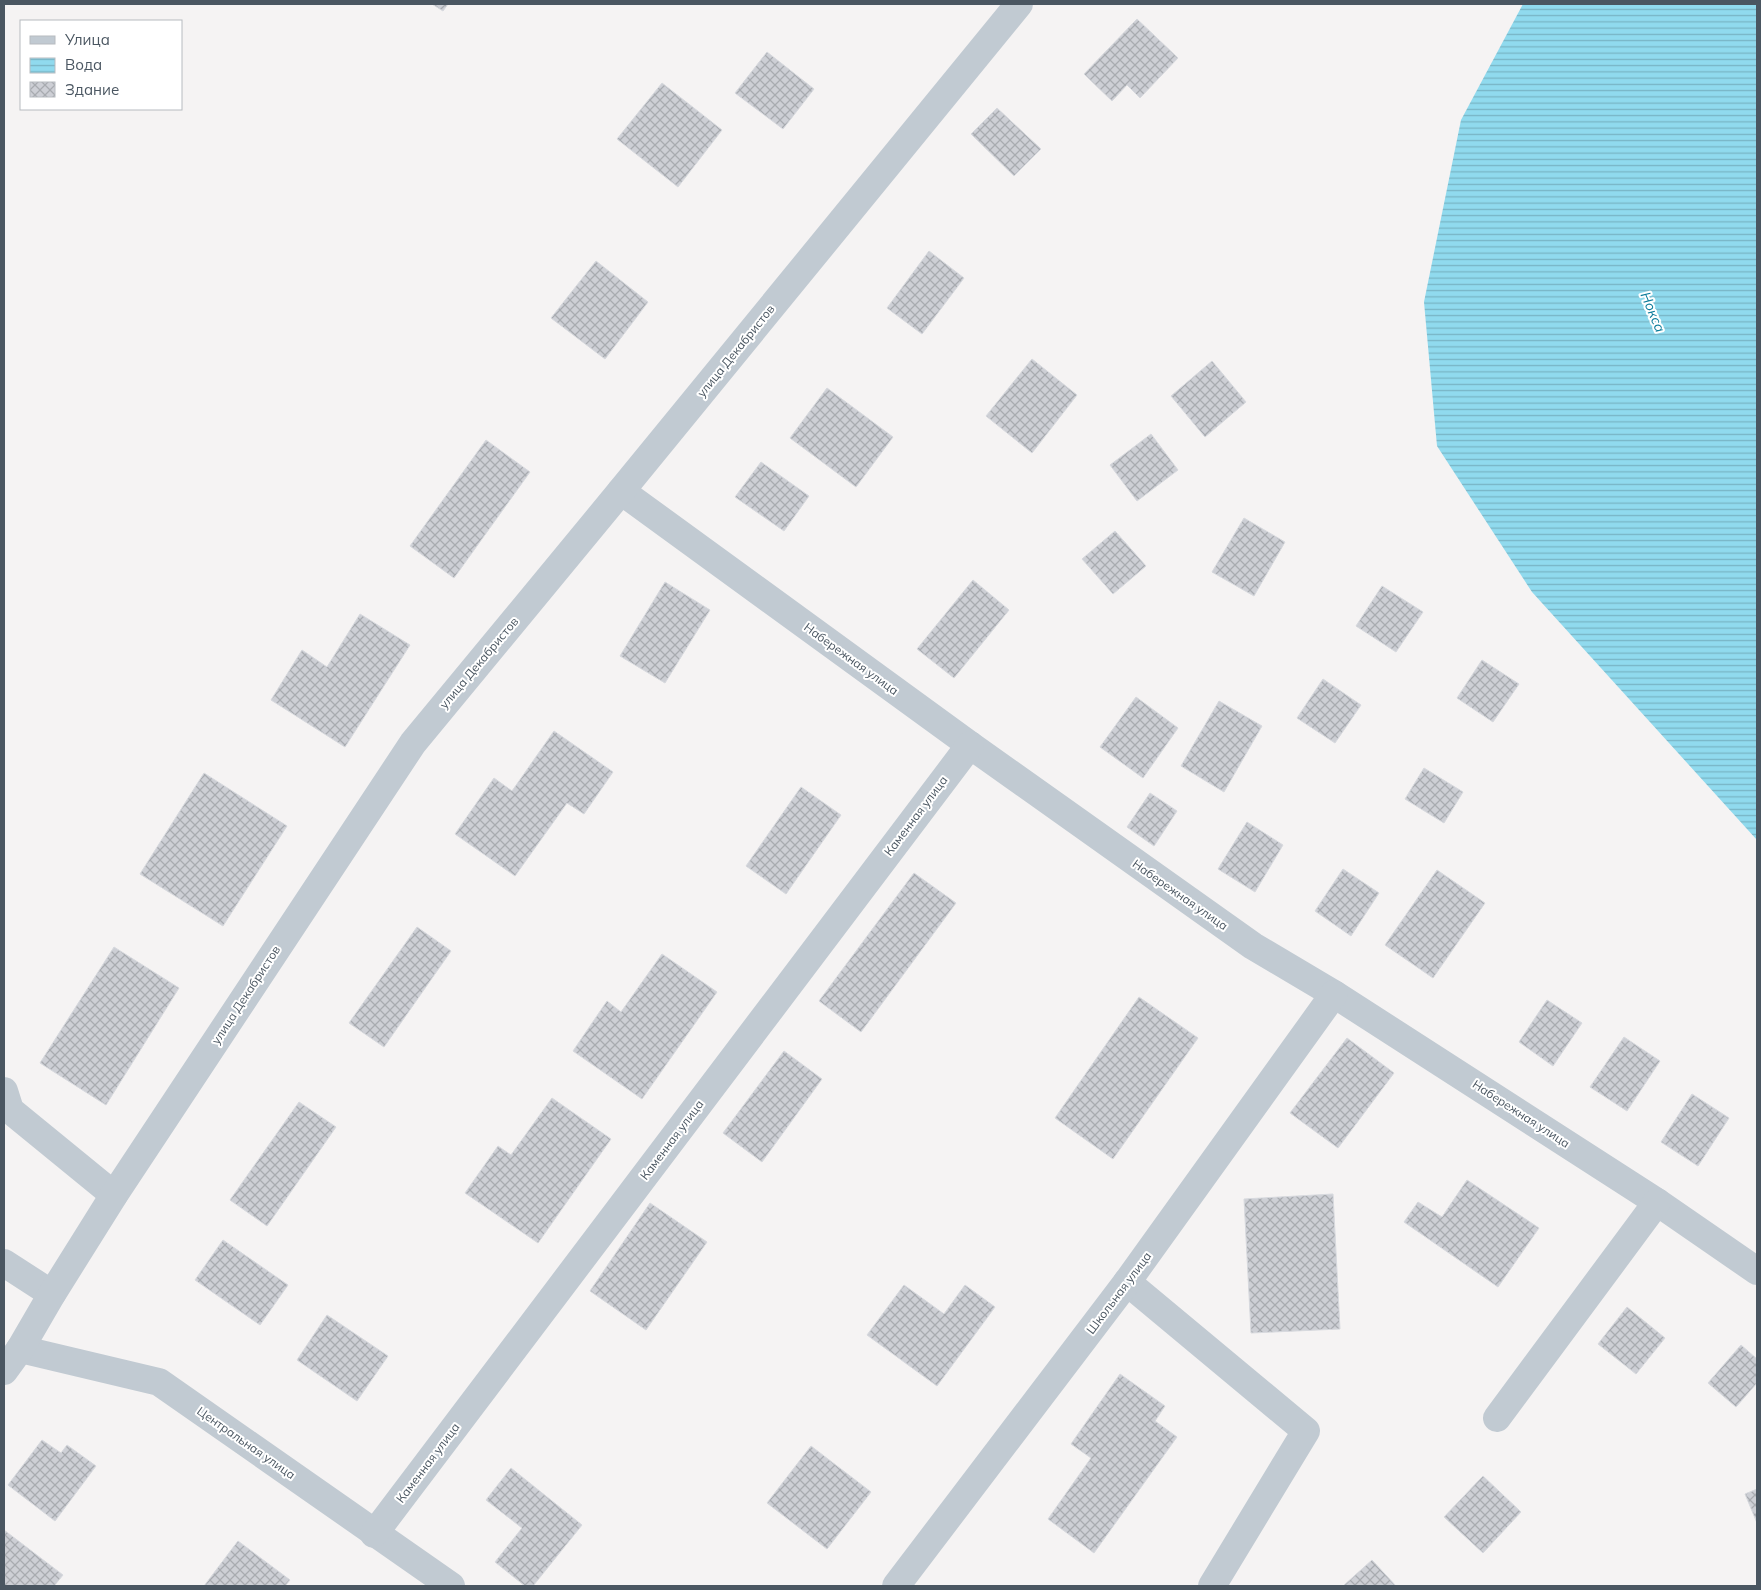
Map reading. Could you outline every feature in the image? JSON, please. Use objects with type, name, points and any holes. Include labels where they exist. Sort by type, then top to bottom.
[{"type":"street","name":"улица Декабристов","points":[[12,1360],[114,1195],[413,743],[1019,4]]},
{"type":"street","name":"Набережная улица","points":[[621,491],[970,745],[1253,946],[1334,994],[1657,1202],[1757,1271]]},
{"type":"street","name":"Каменная улица","points":[[374,1534],[970,745]]},
{"type":"street","name":"Школьная улица","points":[[896,1586],[1128,1282],[1334,994]]},
{"type":"street","points":[[4,1091],[10,1110],[114,1195]]},
{"type":"street","points":[[1498,1418],[1657,1202]]},
{"type":"street","points":[[4,1263],[52,1294]]},
{"type":"street","points":[[1128,1282],[1306,1432],[1212,1586]]},
{"type":"street","name":"Центральная улица","points":[[12,1360],[159,1382],[451,1586]]},
{"type":"water","name":"Нокса","points":[[1523,4],[1757,4],[1757,840],[1532,592],[1437,446],[1424,302],[1461,120]]},
{"type":"building","points":[[432,4],[448,4],[443,11]]},
{"type":"building","points":[[1137,19],[1178,58],[1140,98],[1127,85],[1112,101],[1084,74]]},
{"type":"building","points":[[767,52],[814,89],[783,129],[735,93]]},
{"type":"building","points":[[662,83],[722,130],[678,187],[617,139]]},
{"type":"building","points":[[997,108],[1041,149],[1014,176],[971,134]]},
{"type":"building","points":[[929,251],[964,278],[922,334],[887,308]]},
{"type":"building","points":[[596,261],[648,302],[605,359],[551,318]]},
{"type":"building","points":[[1032,359],[1077,395],[1032,453],[986,416]]},
{"type":"building","points":[[1212,361],[1246,402],[1205,437],[1171,396]]},
{"type":"building","points":[[827,388],[893,437],[856,487],[790,438]]},
{"type":"building","points":[[1151,434],[1178,470],[1137,501],[1110,465]]},
{"type":"building","points":[[486,440],[530,472],[454,578],[410,546]]},
{"type":"building","points":[[761,462],[809,496],[784,531],[735,497]]},
{"type":"building","points":[[1244,518],[1285,542],[1254,596],[1212,572]]},
{"type":"building","points":[[1115,531],[1146,566],[1113,594],[1082,559]]},
{"type":"building","points":[[973,580],[1009,610],[954,678],[917,649]]},
{"type":"building","points":[[665,582],[710,610],[665,683],[620,656]]},
{"type":"building","points":[[1382,586],[1423,612],[1396,652],[1356,626]]},
{"type":"building","points":[[360,614],[410,645],[345,747],[271,700],[302,650],[327,667]]},
{"type":"building","points":[[1482,660],[1519,684],[1493,722],[1457,698]]},
{"type":"building","points":[[1323,679],[1361,705],[1335,743],[1297,718]]},
{"type":"building","points":[[1136,697],[1178,728],[1143,778],[1100,747]]},
{"type":"building","points":[[1219,701],[1262,726],[1224,792],[1181,766]]},
{"type":"building","points":[[554,731],[613,772],[584,814],[567,803],[515,876],[455,834],[494,778],[512,791]]},
{"type":"building","points":[[1424,768],[1463,792],[1444,823],[1405,799]]},
{"type":"building","points":[[204,773],[287,826],[223,926],[140,874]]},
{"type":"building","points":[[801,787],[841,815],[786,894],[746,866]]},
{"type":"building","points":[[1150,793],[1177,811],[1154,846],[1127,827]]},
{"type":"building","points":[[1247,822],[1283,845],[1255,892],[1218,869]]},
{"type":"building","points":[[1343,869],[1379,893],[1351,936],[1315,911]]},
{"type":"building","points":[[1437,870],[1485,903],[1433,978],[1385,945]]},
{"type":"building","points":[[914,873],[956,903],[861,1032],[819,1001]]},
{"type":"building","points":[[417,927],[451,951],[384,1047],[349,1023]]},
{"type":"building","points":[[114,947],[179,988],[106,1105],[40,1063]]},
{"type":"building","points":[[662,954],[717,992],[642,1099],[573,1051],[607,1001],[621,1012]]},
{"type":"building","points":[[1139,997],[1198,1038],[1113,1159],[1055,1118]]},
{"type":"building","points":[[1547,1000],[1582,1023],[1553,1066],[1519,1042]]},
{"type":"building","points":[[1624,1037],[1660,1061],[1627,1111],[1590,1087]]},
{"type":"building","points":[[1347,1038],[1394,1073],[1338,1148],[1290,1113]]},
{"type":"building","points":[[784,1051],[822,1079],[762,1162],[723,1133]]},
{"type":"building","points":[[1692,1094],[1729,1118],[1698,1166],[1661,1142]]},
{"type":"building","points":[[552,1098],[611,1139],[538,1243],[465,1193],[498,1146],[511,1155]]},
{"type":"building","points":[[299,1102],[336,1127],[267,1226],[230,1200]]},
{"type":"building","points":[[1467,1180],[1539,1228],[1498,1287],[1404,1222],[1418,1202],[1442,1217]]},
{"type":"building","points":[[1333,1194],[1340,1329],[1251,1333],[1244,1199]]},
{"type":"building","points":[[650,1203],[707,1242],[646,1330],[590,1291]]},
{"type":"building","points":[[223,1240],[288,1285],[260,1325],[195,1280]]},
{"type":"building","points":[[904,1285],[944,1314],[965,1285],[995,1307],[937,1386],[867,1335]]},
{"type":"building","points":[[1627,1307],[1665,1338],[1636,1374],[1598,1344]]},
{"type":"building","points":[[327,1315],[388,1356],[357,1401],[297,1360]]},
{"type":"building","points":[[1741,1345],[1757,1359],[1757,1383],[1736,1407],[1708,1383]]},
{"type":"building","points":[[1120,1374],[1165,1406],[1155,1421],[1177,1437],[1094,1553],[1048,1519],[1091,1458],[1071,1444]]},
{"type":"building","points":[[42,1440],[61,1453],[67,1445],[96,1466],[55,1521],[8,1485]]},
{"type":"building","points":[[811,1446],[871,1492],[827,1549],[767,1503]]},
{"type":"building","points":[[511,1468],[582,1525],[533,1586],[525,1586],[495,1562],[522,1528],[486,1500]]},
{"type":"building","points":[[1483,1476],[1521,1512],[1483,1553],[1444,1517]]},
{"type":"building","points":[[1757,1489],[1757,1523],[1745,1494]]},
{"type":"building","points":[[4,1530],[63,1575],[54,1586],[4,1586]]},
{"type":"building","points":[[238,1541],[290,1580],[285,1586],[204,1586]]},
{"type":"building","points":[[1372,1560],[1396,1586],[1343,1586]]}]
